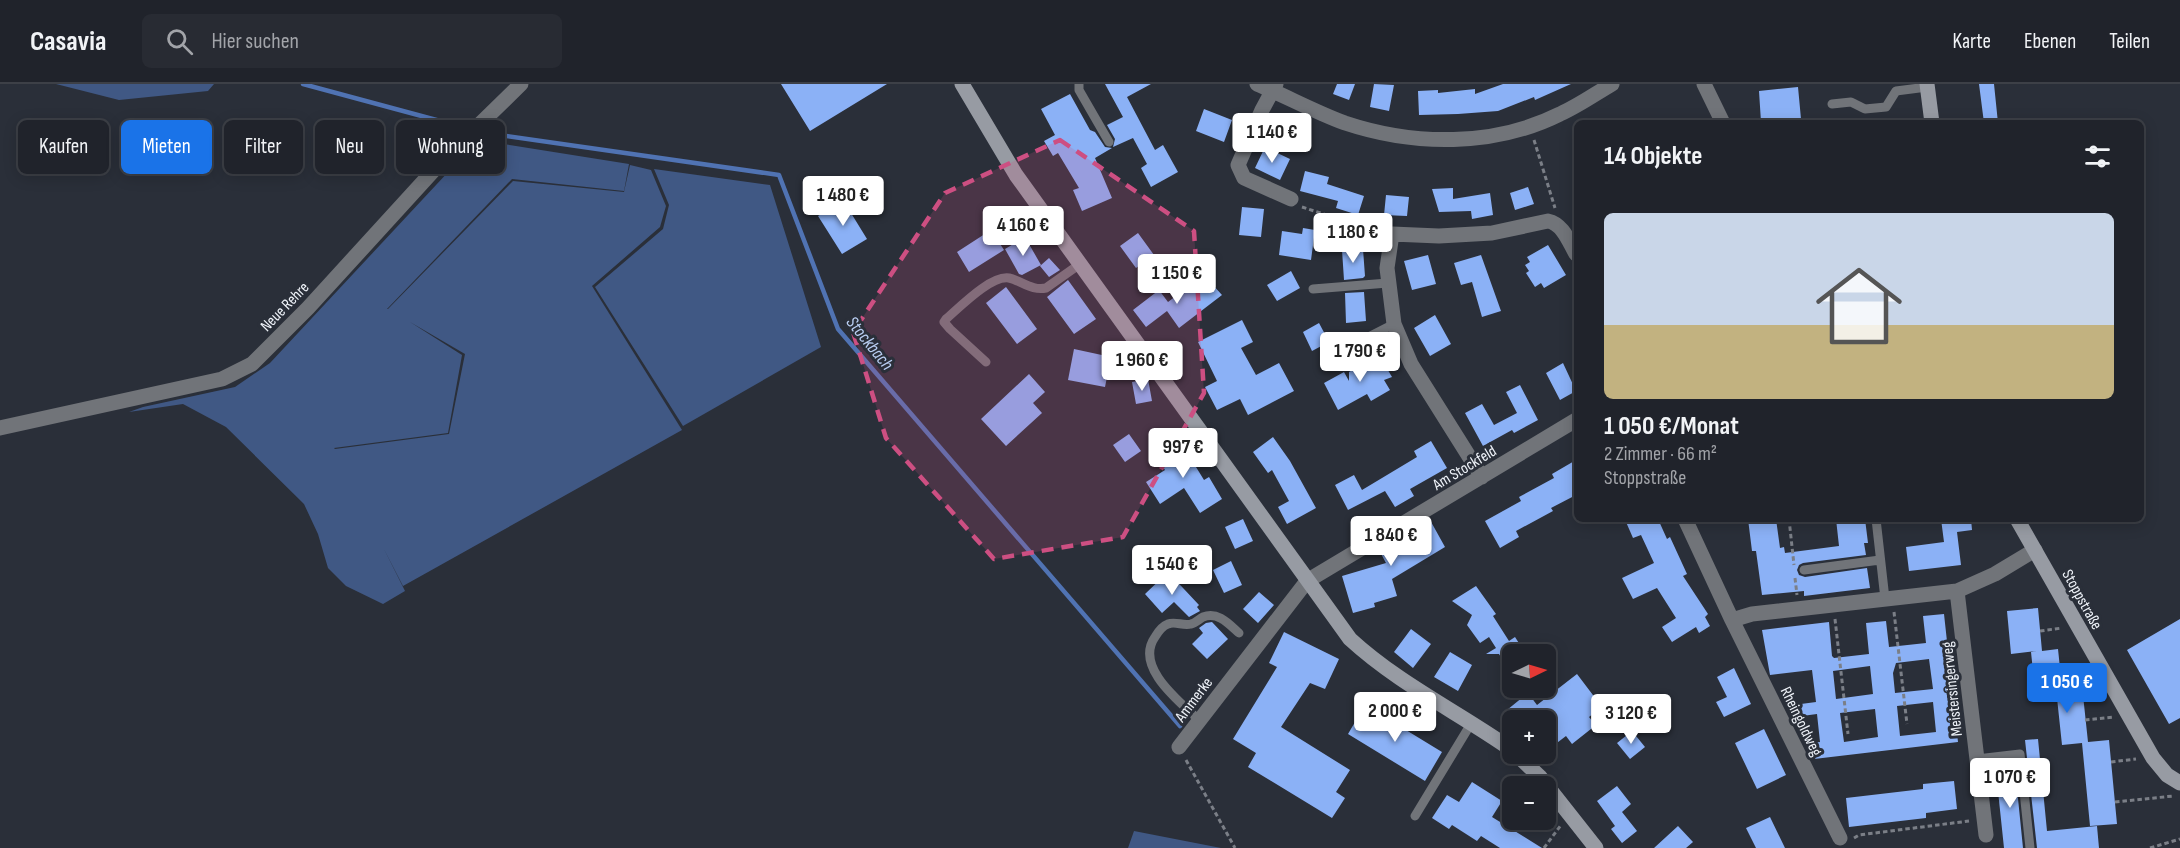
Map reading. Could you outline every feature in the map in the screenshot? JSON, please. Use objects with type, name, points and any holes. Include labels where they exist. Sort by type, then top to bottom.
[{"type":"main road","points":[[962,84],[1017,175],[1350,639],[1372,659],[1409,686],[1472,722],[1502,743]]},
{"type":"main road","points":[[1927,86],[1932,120]]},
{"type":"main road","name":"Stoppstraße","points":[[2020,522],[2153,758],[2167,775],[2180,783]]},
{"type":"main road","points":[[1527,764],[1596,848]]},
{"type":"street","name":"Neue Rehre","points":[[0,428],[222,379],[252,364],[308,308],[444,159],[521,84]]},
{"type":"street","points":[[1257,84],[1275,87],[1343,122],[1382,134],[1419,139],[1458,140],[1500,134],[1530,126],[1561,114],[1612,84]]},
{"type":"street","points":[[1704,84],[1722,120]]},
{"type":"street","points":[[1275,87],[1262,110],[1238,165],[1244,178],[1291,199]]},
{"type":"street","points":[[1482,477],[1411,364],[1394,324],[1387,268],[1392,234],[1439,236],[1492,233],[1548,221],[1556,223],[1574,251]]},
{"type":"street","name":"Am Stockfeld","points":[[1307,581],[1574,421]]},
{"type":"street","name":"Rheingoldweg","points":[[1686,522],[1839,838]]},
{"type":"street","points":[[1732,620],[1752,614],[1957,591],[1995,574],[2035,550]]},
{"type":"street","name":"Ammerke","points":[[1179,747],[1307,581]]},
{"type":"street","name":"Meistersingerweg","points":[[1957,591],[1985,827]]},
{"type":"lane","points":[[1079,84],[1079,90],[1109,142]]},
{"type":"lane","points":[[1832,104],[1851,102],[1865,109],[1886,106],[1896,92],[1927,86]]},
{"type":"lane","points":[[986,362],[950,329],[944,322],[946,319],[998,279],[1012,279],[1033,288],[1046,288],[1080,264]]},
{"type":"lane","points":[[1313,289],[1388,283]]},
{"type":"lane","points":[[1341,351],[1394,324]]},
{"type":"lane","points":[[1875,522],[1888,598]]},
{"type":"lane","points":[[1804,570],[1880,560]]},
{"type":"lane","points":[[1199,720],[1156,677],[1149,659],[1152,642],[1168,623],[1194,624],[1205,616],[1221,618],[1239,633]]},
{"type":"lane","points":[[1415,816],[1472,722]]},
{"type":"lane","points":[[1977,759],[2020,754],[2030,848]]},
{"type":"path","points":[[1530,126],[1556,211],[1556,223]]},
{"type":"path","points":[[1291,199],[1298,206],[1392,234]]},
{"type":"path","points":[[1888,598],[1907,724]]},
{"type":"path","points":[[1834,605],[1848,734]]},
{"type":"path","points":[[2040,631],[2077,625]]},
{"type":"path","points":[[2060,674],[2102,668]]},
{"type":"path","points":[[2085,720],[2128,715]]},
{"type":"path","name":"Ammerke","points":[[1179,747],[1235,848]]},
{"type":"path","points":[[2111,762],[2153,758]]},
{"type":"path","points":[[2115,802],[2180,795]]},
{"type":"path","points":[[1544,848],[1569,814]]},
{"type":"path","points":[[1839,838],[1847,841],[1859,835],[1985,827]]},
{"type":"path","points":[[2150,848],[2180,839]]},
{"type":"highlighted area","points":[[1060,140],[1194,231],[1204,393],[1123,537],[994,559],[886,438],[853,332],[945,193]]},
{"type":"shaded area","points":[[56,84],[214,84],[208,91],[119,100]]},
{"type":"shaded area","points":[[505,144],[629,164],[624,191],[512,179],[387,309],[513,181],[624,192],[630,165],[651,170],[666,206],[660,227],[592,286],[682,430],[403,586],[384,549],[405,591],[383,604],[346,586],[328,568],[318,534],[304,504],[226,427],[183,404],[129,412],[235,387],[270,363],[446,174],[505,174]],"holes":[[[410,322],[465,354],[449,434],[334,448],[448,433],[462,355]]]},
{"type":"shaded area","points":[[654,169],[770,185],[821,347],[683,426],[595,287],[663,229],[669,205]]},
{"type":"shaded area","points":[[1134,831],[1221,848],[1128,848]]},
{"type":"building","points":[[781,84],[887,84],[810,131]]},
{"type":"building","points":[[1105,84],[1151,84],[1127,97],[1155,150],[1163,145],[1178,172],[1151,187],[1141,168],[1147,164],[1133,138],[1113,147],[1115,139],[1107,125],[1123,117]]},
{"type":"building","points":[[1337,84],[1355,84],[1349,100],[1333,94]]},
{"type":"building","points":[[1374,84],[1394,85],[1389,111],[1370,107]]},
{"type":"building","points":[[1503,84],[1571,84],[1535,100],[1534,97],[1498,111],[1419,115],[1418,91],[1438,90],[1438,93],[1475,89],[1475,94]]},
{"type":"building","points":[[1979,84],[1994,84],[1998,120],[1984,120]]},
{"type":"building","points":[[1798,87],[1801,119],[1761,120],[1759,91]]},
{"type":"building","points":[[1070,94],[1090,130],[1095,132],[1105,147],[1112,148],[1095,158],[1112,198],[1082,211],[1073,190],[1079,188],[1058,153],[1053,156],[1044,141],[1055,135],[1041,109]]},
{"type":"building","points":[[1204,109],[1232,120],[1224,142],[1196,131]]},
{"type":"building","points":[[1265,147],[1290,159],[1280,180],[1255,168]]},
{"type":"building","points":[[1305,171],[1329,177],[1327,184],[1364,196],[1358,215],[1336,208],[1338,201],[1300,191]]},
{"type":"building","points":[[1528,187],[1534,204],[1515,210],[1510,193]]},
{"type":"building","points":[[1453,188],[1453,199],[1490,193],[1493,215],[1472,219],[1471,211],[1439,212],[1432,189]]},
{"type":"building","points":[[1386,195],[1409,197],[1407,216],[1384,215]]},
{"type":"building","points":[[843,200],[867,239],[842,254],[818,216]]},
{"type":"building","points":[[1242,207],[1264,209],[1261,237],[1239,235]]},
{"type":"building","points":[[1303,228],[1315,230],[1311,260],[1279,255],[1282,231],[1302,234]]},
{"type":"building","points":[[991,230],[1004,250],[969,272],[957,252]]},
{"type":"building","points":[[1138,233],[1154,255],[1136,268],[1120,246]]},
{"type":"building","points":[[1025,237],[1041,265],[1022,275],[1019,274],[1005,249]]},
{"type":"building","points":[[1548,245],[1566,275],[1544,288],[1541,283],[1535,287],[1526,273],[1529,271],[1525,265],[1530,262],[1527,257]]},
{"type":"building","points":[[1363,249],[1365,276],[1344,280],[1342,250]]},
{"type":"building","points":[[1428,255],[1436,284],[1412,290],[1404,261]]},
{"type":"building","points":[[1481,255],[1501,311],[1482,317],[1472,282],[1461,285],[1454,263]]},
{"type":"building","points":[[1049,258],[1060,270],[1049,277],[1040,266]]},
{"type":"building","points":[[1291,271],[1300,288],[1277,301],[1267,285]]},
{"type":"building","points":[[1068,280],[1096,319],[1074,334],[1047,297]]},
{"type":"building","points":[[1193,283],[1200,293],[1212,284],[1222,295],[1179,328],[1167,311],[1146,327],[1133,310],[1159,290],[1168,302]]},
{"type":"building","points":[[1006,287],[1037,329],[1017,344],[986,303]]},
{"type":"building","points":[[1364,292],[1366,321],[1346,323],[1345,293]]},
{"type":"building","points":[[1435,315],[1451,344],[1430,356],[1414,328]]},
{"type":"building","points":[[1242,320],[1253,342],[1241,348],[1256,375],[1279,363],[1294,391],[1248,415],[1240,399],[1217,410],[1205,387],[1217,381],[1198,342]]},
{"type":"building","points":[[1319,323],[1327,338],[1327,343],[1312,351],[1303,332]]},
{"type":"building","points":[[1074,349],[1111,357],[1105,387],[1068,380]]},
{"type":"building","points":[[1379,355],[1392,377],[1384,380],[1390,390],[1371,401],[1367,394],[1338,410],[1324,383],[1344,372],[1349,381],[1349,372]]},
{"type":"building","points":[[1563,363],[1574,387],[1574,392],[1560,400],[1546,373]]},
{"type":"building","points":[[1029,374],[1045,392],[1033,403],[1042,413],[1006,446],[981,419]]},
{"type":"building","points":[[1148,379],[1152,401],[1136,404],[1132,382]]},
{"type":"building","points":[[1520,385],[1538,420],[1514,433],[1512,430],[1483,446],[1465,413],[1482,404],[1494,425],[1517,413],[1506,392]]},
{"type":"building","points":[[1129,434],[1141,451],[1125,462],[1113,445]]},
{"type":"building","points":[[1273,437],[1290,461],[1316,508],[1287,524],[1278,507],[1289,501],[1272,470],[1268,473],[1253,452]]},
{"type":"building","points":[[1180,441],[1204,480],[1209,477],[1222,499],[1200,513],[1184,488],[1160,504],[1146,482],[1165,470],[1156,457]]},
{"type":"building","points":[[1431,441],[1447,468],[1410,489],[1414,496],[1395,507],[1385,491],[1348,510],[1335,485],[1354,475],[1362,490],[1417,457],[1414,451]]},
{"type":"building","points":[[1574,461],[1574,496],[1551,508],[1553,511],[1516,531],[1519,537],[1500,548],[1485,521],[1521,501],[1519,497],[1554,478],[1552,474]]},
{"type":"building","points":[[1243,519],[1253,541],[1235,549],[1225,527]]},
{"type":"building","points":[[1430,520],[1445,547],[1392,579],[1397,596],[1374,603],[1375,607],[1353,613],[1342,576],[1386,563],[1379,550]]},
{"type":"building","points":[[1626,522],[1659,522],[1667,539],[1670,537],[1687,574],[1683,576],[1708,614],[1705,617],[1710,626],[1699,633],[1696,627],[1672,642],[1662,627],[1676,618],[1657,588],[1633,599],[1622,578],[1654,563],[1641,535],[1633,538]]},
{"type":"building","points":[[1748,522],[1776,522],[1780,548],[1784,547],[1785,553],[1839,546],[1836,522],[1865,522],[1868,543],[1864,543],[1866,555],[1803,563],[1797,570],[1799,575],[1805,577],[1867,568],[1870,588],[1804,596],[1804,591],[1762,595],[1756,551],[1752,551]]},
{"type":"building","points":[[1941,522],[1971,522],[1972,530],[1957,532],[1961,565],[1909,571],[1906,547],[1944,542]]},
{"type":"building","points":[[1231,561],[1242,585],[1224,593],[1213,570]]},
{"type":"building","points":[[1168,572],[1199,605],[1197,607],[1200,611],[1189,617],[1174,602],[1162,613],[1145,594]]},
{"type":"building","points":[[1476,586],[1496,614],[1493,616],[1509,641],[1515,637],[1520,644],[1502,644],[1502,659],[1499,654],[1486,654],[1496,648],[1489,637],[1480,643],[1467,625],[1472,615],[1452,601]]},
{"type":"building","points":[[1259,592],[1274,605],[1258,623],[1243,609]]},
{"type":"building","points":[[2038,608],[2042,651],[2058,649],[2063,697],[2083,695],[2088,742],[2109,740],[2117,824],[2090,826],[2082,743],[2062,745],[2057,698],[2036,700],[2031,652],[2037,651],[2011,654],[2007,611]]},
{"type":"building","points":[[1944,614],[1958,742],[1814,759],[1812,743],[1820,742],[1817,714],[1802,716],[1801,704],[1816,702],[1812,670],[1770,675],[1762,630],[1829,622],[1834,658],[1869,654],[1866,623],[1886,621],[1889,647],[1926,643],[1923,616]],"holes":[[[1929,659],[1933,689],[1895,693],[1893,673],[1896,663]],[[1870,666],[1873,694],[1836,699],[1833,671]],[[1933,702],[1936,732],[1900,736],[1897,706]],[[1875,709],[1878,737],[1844,742],[1840,713]]]},
{"type":"building","points":[[2180,619],[2180,718],[2169,724],[2127,650]]},
{"type":"building","points":[[1212,622],[1228,639],[1207,659],[1192,644],[1203,633],[1199,628]]},
{"type":"building","points":[[1411,629],[1431,644],[1413,668],[1394,652]]},
{"type":"building","points":[[1284,632],[1339,659],[1325,689],[1310,683],[1281,727],[1350,770],[1336,792],[1345,798],[1332,818],[1248,767],[1256,753],[1233,739],[1277,667],[1269,663]]},
{"type":"building","points":[[1450,652],[1472,665],[1458,691],[1434,677]]},
{"type":"building","points":[[1734,668],[1751,704],[1724,717],[1716,702],[1727,697],[1717,677]]},
{"type":"building","points":[[1577,674],[1602,707],[1589,717],[1596,725],[1572,744],[1566,736],[1556,744],[1556,710],[1507,710],[1522,698],[1532,698],[1537,705],[1546,698],[1556,698],[1556,690]]},
{"type":"building","points":[[1365,705],[1442,752],[1425,781],[1348,734]]},
{"type":"building","points":[[1764,729],[1786,775],[1757,789],[1735,743]]},
{"type":"building","points":[[1632,731],[1645,747],[1630,759],[1617,743]]},
{"type":"building","points":[[2038,739],[2047,831],[2097,826],[2099,848],[2037,848],[2025,740]]},
{"type":"building","points":[[2015,769],[2023,848],[2004,848],[1996,772]]},
{"type":"building","points":[[1954,781],[1957,809],[1926,813],[1926,818],[1849,827],[1846,798],[1923,789],[1923,784]]},
{"type":"building","points":[[1472,782],[1502,801],[1492,817],[1502,823],[1502,830],[1513,830],[1542,848],[1500,848],[1481,836],[1477,841],[1452,825],[1449,829],[1432,818],[1447,795],[1459,802]]},
{"type":"building","points":[[1617,786],[1631,804],[1622,812],[1637,831],[1622,843],[1611,829],[1615,826],[1597,801]]},
{"type":"building","points":[[1770,817],[1785,848],[1756,848],[1746,828]]},
{"type":"building","points":[[1678,826],[1693,842],[1686,848],[1654,848]]},
{"type":"waterway","name":"Stockbach","points":[[303,84],[436,120]]},
{"type":"waterway","name":"Stockbach","points":[[505,136],[779,175],[838,329],[1180,726]]}]
